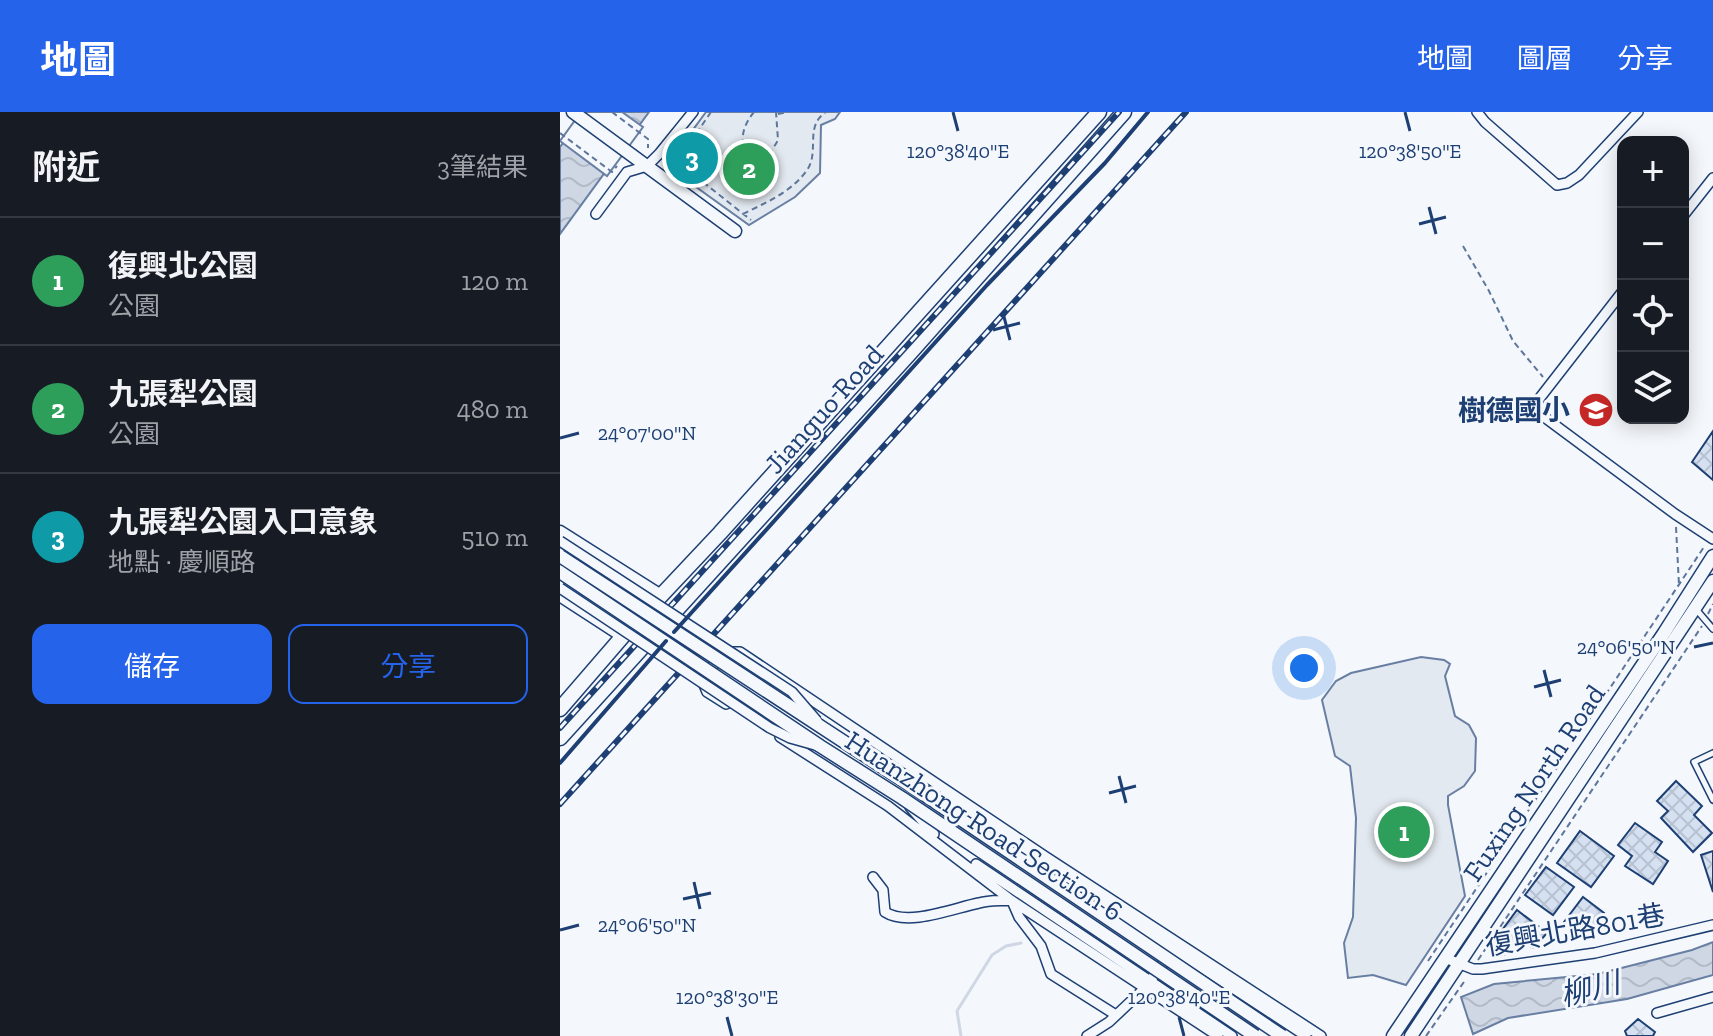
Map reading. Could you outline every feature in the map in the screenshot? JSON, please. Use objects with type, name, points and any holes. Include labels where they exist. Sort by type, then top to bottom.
[{"type":"main road","name":"Jianguo Road","points":[[560,709],[1099,112]]},
{"type":"main road","name":"Jianguo Road","points":[[560,738],[1124,112]]},
{"type":"street","points":[[573,112],[735,231]]},
{"type":"street","points":[[596,214],[627,172],[647,166],[693,112]]},
{"type":"street","points":[[1477,112],[1557,185],[1579,175],[1638,112]]},
{"type":"street","points":[[1689,208],[1713,178]]},
{"type":"street","points":[[1617,299],[1532,408],[1711,538]]},
{"type":"street","points":[[560,532],[661,596]]},
{"type":"street","name":"Huanzhong Road Section 6","points":[[560,541],[792,692],[822,727],[1282,1036]]},
{"type":"street","points":[[560,556],[822,727]]},
{"type":"street","name":"Fuxing North Road","points":[[1393,1036],[1713,556]]},
{"type":"street","points":[[560,572],[820,746]]},
{"type":"street","name":"Fuxing North Road","points":[[1411,1036],[1713,581]]},
{"type":"street","name":"Huanzhong Road Section 6","points":[[560,588],[770,728],[790,738],[820,746],[902,798],[1255,1036]]},
{"type":"street","points":[[560,595],[623,636]]},
{"type":"street","points":[[958,854],[980,816],[740,652],[723,652],[702,680],[707,692],[824,764],[958,854],[1014,896],[1148,985],[1232,1036]]},
{"type":"street","name":"Huanzhong Road Section 6","points":[[910,785],[980,816],[1176,945],[1306,1036]]},
{"type":"street","points":[[902,798],[932,832],[958,854]]},
{"type":"street","points":[[873,877],[883,890],[885,912],[894,918],[938,914],[1014,896],[1044,860]]},
{"type":"street","points":[[1014,896],[1019,917],[1041,946],[1051,974],[1116,1015]]},
{"type":"street","name":"復興北路801巷","points":[[1445,958],[1473,969],[1595,953],[1713,925]]},
{"type":"street","points":[[1087,1036],[1116,1015],[1148,985],[1176,945],[1321,1036]]},
{"type":"street","points":[[1148,985],[1218,1036]]},
{"type":"street","points":[[1657,1013],[1713,997]]},
{"type":"lane","points":[[1683,601],[1695,608],[1713,629]]},
{"type":"lane","points":[[1713,753],[1694,762],[1713,800]]},
{"type":"lane","points":[[1098,1027],[1108,1036]]},
{"type":"path","points":[[612,112],[648,139],[648,148]]},
{"type":"path","points":[[711,112],[687,147],[689,171],[751,220]]},
{"type":"path","points":[[754,112],[741,135],[744,151],[755,166]]},
{"type":"path","points":[[677,171],[747,169],[755,166],[768,155],[778,140],[776,113],[787,112]]},
{"type":"path","points":[[743,214],[787,189],[806,171],[811,163],[814,124],[826,112]]},
{"type":"path","points":[[560,133],[612,172],[617,166]]},
{"type":"path","points":[[1463,246],[1513,341],[1549,384]]},
{"type":"path","points":[[1675,514],[1679,586]]},
{"type":"path","points":[[1423,969],[1711,538]]},
{"type":"path","points":[[1426,1036],[1706,619],[1713,604]]},
{"type":"shaded area","points":[[706,112],[840,112],[835,119],[821,125],[820,173],[795,197],[749,225],[678,174],[676,153]]},
{"type":"shaded area","points":[[1421,657],[1444,660],[1450,664],[1445,676],[1455,716],[1469,725],[1476,738],[1475,771],[1464,786],[1448,796],[1465,896],[1406,985],[1373,975],[1348,978],[1344,943],[1353,917],[1356,818],[1350,766],[1335,756],[1322,700],[1336,681],[1351,673]]},
{"type":"water","points":[[586,112],[649,112],[560,234],[560,147]]},
{"type":"water","name":"柳川","points":[[1713,942],[1713,975],[1627,999],[1508,1018],[1473,1034],[1461,997],[1494,984],[1598,974]]},
{"type":"pier","points":[[581,112],[622,112],[643,127],[607,176],[560,141]]},
{"type":"building","points":[[1713,431],[1713,480],[1692,462]]},
{"type":"building","points":[[1676,781],[1702,806],[1694,815],[1712,833],[1693,852],[1661,818],[1668,811],[1657,801]]},
{"type":"building","points":[[1635,823],[1662,842],[1655,852],[1668,861],[1653,884],[1625,866],[1632,856],[1618,845]]},
{"type":"building","points":[[1580,831],[1614,856],[1591,887],[1557,863]]},
{"type":"building","points":[[1713,851],[1713,892],[1701,855]]},
{"type":"building","points":[[1546,867],[1574,887],[1553,915],[1525,895]]},
{"type":"building","points":[[1583,897],[1604,913],[1584,938],[1564,922]]},
{"type":"building","points":[[1517,910],[1547,933],[1534,948],[1521,942],[1513,952],[1499,956],[1491,945]]},
{"type":"building","points":[[1638,1019],[1655,1032],[1653,1036],[1627,1036],[1625,1031]]},
{"type":"waterway","points":[[961,1036],[957,1011],[992,955],[1006,946],[1021,943]]},
{"type":"railway","points":[[560,728],[1119,112]]},
{"type":"railway","points":[[560,804],[1186,112]]},
{"type":"wall","points":[[674,632],[987,285],[1105,163],[1148,112]]},
{"type":"wall","points":[[560,763],[666,641]]},
{"type":"place","name":"九張犁公園入口意象","points":[[692,158]]},
{"type":"place","name":"九張犁公園","points":[[749,169]]},
{"type":"place","name":"樹德國小","points":[[1596,410]]},
{"type":"place","name":"復興北公園","points":[[1404,832]]}]
